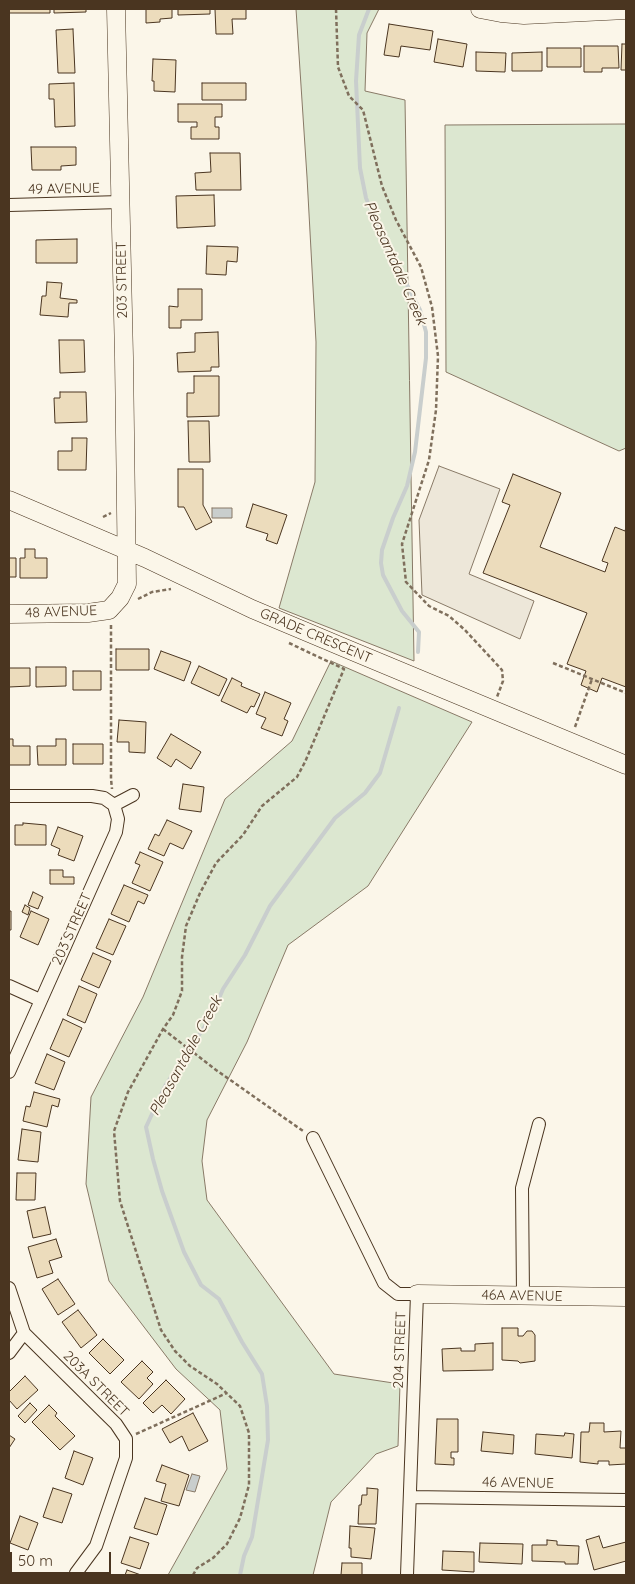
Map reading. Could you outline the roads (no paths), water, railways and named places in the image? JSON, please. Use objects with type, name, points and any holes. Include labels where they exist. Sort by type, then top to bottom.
[{"type":"street","name":"203 STREET","points":[[116,9],[127,551]]},
{"type":"street","points":[[480,9],[512,14],[626,10]]},
{"type":"street","name":"49 AVENUE","points":[[9,205],[121,202]]},
{"type":"street","name":"GRADE CRESCENT","points":[[9,500],[127,551],[252,609],[626,764]]},
{"type":"street","name":"48 AVENUE","points":[[9,614],[88,613],[109,610],[120,598],[127,584],[127,551]]},
{"type":"street","points":[[9,796],[92,796],[104,798],[114,806],[133,795]]},
{"type":"street","name":"203 STREET","points":[[9,1072],[116,832],[118,819],[114,806]]},
{"type":"street","points":[[9,986],[40,1000]]},
{"type":"street","points":[[523,1295],[522,1188],[539,1124]]},
{"type":"street","name":"204 STREET","points":[[312,1138],[384,1283],[398,1294],[417,1294],[407,1575]]},
{"type":"street","points":[[9,1288],[24,1333],[9,1353]]},
{"type":"street","name":"46A AVENUE","points":[[417,1294],[626,1297]]},
{"type":"street","name":"203A STREET","points":[[24,1333],[116,1424],[126,1439],[126,1458],[96,1546],[76,1573]]},
{"type":"street","name":"46 AVENUE","points":[[410,1497],[626,1500]]},
{"type":"waterway","name":"Pleasantdale Creek","points":[[369,9],[359,35],[356,81],[360,168],[366,198],[382,237],[420,310],[426,332],[426,358],[415,452],[407,486],[382,550],[381,563],[383,575],[402,611],[419,632],[418,652]]},
{"type":"waterway","name":"Pleasantdale Creek","points":[[240,1575],[244,1556],[252,1537],[268,1440],[267,1406],[262,1374],[219,1299],[201,1285],[184,1252],[162,1191],[146,1127],[165,1086],[211,1017],[223,989],[245,955],[270,906],[335,818],[365,793],[380,773],[399,708]]}]
